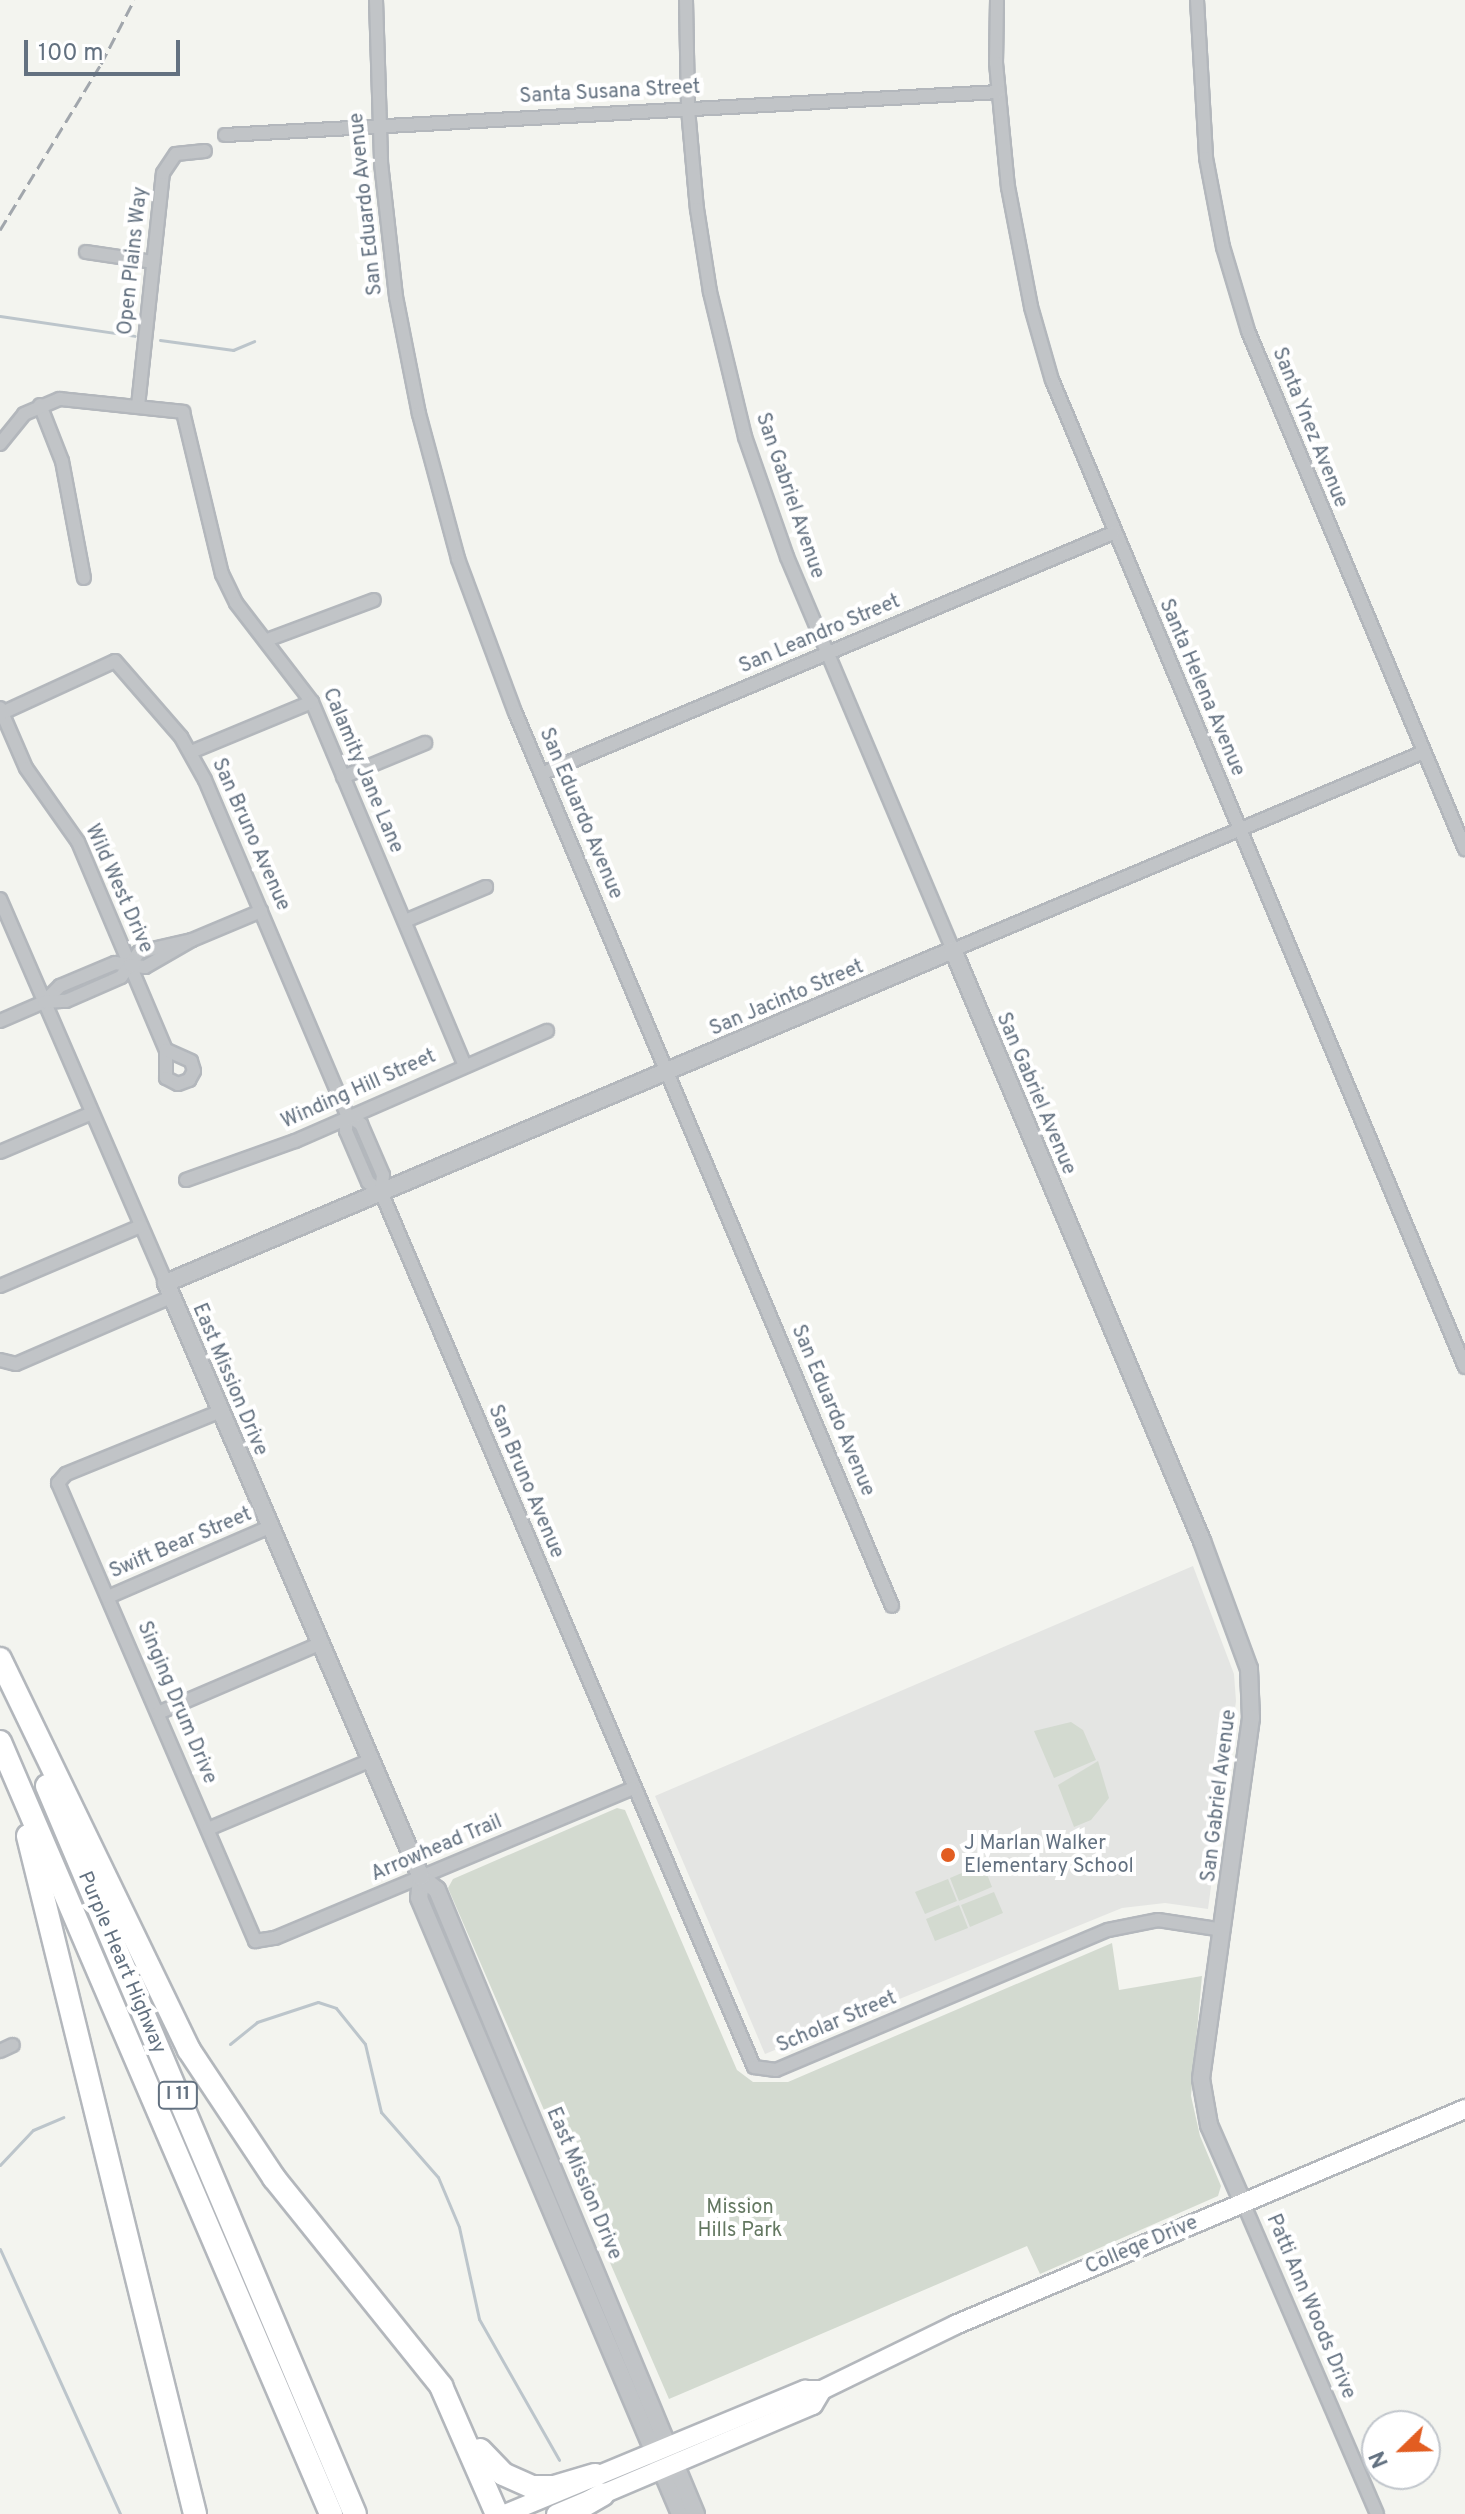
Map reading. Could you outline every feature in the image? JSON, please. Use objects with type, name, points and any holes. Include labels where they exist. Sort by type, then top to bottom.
[{"type":"highway","points":[[0,1659],[149,1978],[216,2096],[274,2178],[423,2360],[489,2463],[512,2480],[554,2487],[599,2485]]},
{"type":"highway","name":"Purple Heart Highway","points":[[0,1676],[355,2514]]},
{"type":"highway","points":[[3,1749],[73,2004],[195,2514]]},
{"type":"highway","name":"Purple Heart Highway","points":[[3,1749],[331,2514]]},
{"type":"highway","points":[[454,2411],[497,2514]]},
{"type":"highway","points":[[569,2514],[599,2485]]},
{"type":"main road","name":"College Drive","points":[[556,2514],[662,2447],[805,2390],[822,2390],[921,2340],[1465,2109]]},
{"type":"main road","name":"College Drive","points":[[505,2514],[668,2466],[813,2405],[822,2390]]},
{"type":"street","name":"San Eduardo Avenue","points":[[376,0],[379,126],[396,297],[430,459],[471,597],[541,774],[892,1606]]},
{"type":"street","name":"San Gabriel Avenue","points":[[686,0],[688,109],[703,252],[722,349],[771,513],[827,654],[1202,1541],[1249,1669],[1251,1718],[1202,2095],[1209,2125],[1244,2205]]},
{"type":"street","name":"Santa Helena Avenue","points":[[997,0],[998,92],[1011,212],[1031,307],[1062,408],[1465,1367]]},
{"type":"street","name":"Santa Ynez Avenue","points":[[1197,0],[1202,128],[1234,286],[1277,405],[1465,849]]},
{"type":"street","name":"Santa Susana Street","points":[[225,135],[998,92]]},
{"type":"street","name":"Open Plains Way","points":[[138,406],[166,164],[182,152],[205,151]]},
{"type":"street","points":[[86,252],[153,262]]},
{"type":"street","points":[[0,444],[15,423],[40,405],[73,398],[138,406]]},
{"type":"street","points":[[40,405],[62,461],[84,578]]},
{"type":"street","name":"Calamity Jane Lane","points":[[138,406],[183,412],[222,574],[236,603],[312,702],[465,1066]]},
{"type":"street","name":"San Leandro Street","points":[[541,774],[1113,533]]},
{"type":"street","points":[[267,640],[374,600]]},
{"type":"street","name":"San Bruno Avenue","points":[[1,710],[115,661],[191,752],[347,1115],[361,1124],[383,1175],[381,1192],[633,1788]]},
{"type":"street","points":[[191,752],[312,702]]},
{"type":"street","name":"Wild West Drive","points":[[1,710],[26,768],[78,842],[166,1050]]},
{"type":"street","points":[[343,777],[425,743]]},
{"type":"street","name":"San Jacinto Street","points":[[2,1362],[381,1192],[1424,752]]},
{"type":"street","points":[[405,921],[486,887]]},
{"type":"street","name":"East Mission Drive","points":[[0,899],[421,1877],[437,1890],[662,2447],[680,2514]]},
{"type":"street","points":[[0,1021],[44,1002],[66,1001],[121,977],[130,965],[145,967],[192,940],[261,911]]},
{"type":"street","name":"Winding Hill Street","points":[[186,1180],[295,1141],[347,1115],[547,1031]]},
{"type":"street","points":[[0,1152],[92,1113]]},
{"type":"street","points":[[0,1286],[141,1226]]},
{"type":"street","name":"Singing Drum Drive","points":[[221,1411],[66,1474],[58,1483],[255,1941]]},
{"type":"street","name":"Swift Bear Street","points":[[108,1597],[270,1527]]},
{"type":"street","points":[[158,1713],[321,1643]]},
{"type":"street","points":[[208,1829],[371,1760]]},
{"type":"street","name":"Scholar Street","points":[[633,1788],[746,2053],[760,2070],[776,2070],[1108,1930],[1158,1920],[1223,1930]]},
{"type":"street","name":"Arrowhead Trail","points":[[255,1941],[275,1938],[633,1788]]},
{"type":"street","name":"Patti Ann Woods Drive","points":[[1244,2205],[1372,2512]]},
{"type":"street","name":"East Mission Drive","points":[[668,2466],[696,2514]]},
{"type":"shaded area","name":"J Marlan Walker Elementary School","points":[[1193,1566],[1234,1674],[1236,1701],[1208,1909],[1165,1903],[1122,1908],[765,2054],[655,1796]]},
{"type":"green space","points":[[1071,1722],[1083,1730],[1096,1760],[1054,1778],[1034,1731]]},
{"type":"green space","points":[[1098,1761],[1109,1798],[1091,1820],[1074,1827],[1058,1785]]},
{"type":"green space","name":"Mission Hills Park","points":[[617,1808],[625,1810],[737,2070],[753,2082],[788,2082],[1112,1943],[1119,1990],[1202,1976],[1191,2096],[1200,2136],[1221,2186],[1218,2196],[1040,2274],[1027,2246],[669,2399],[448,1888],[453,1879]]},
{"type":"green space","points":[[983,1864],[992,1887],[959,1901],[950,1878]]},
{"type":"green space","points":[[948,1879],[957,1901],[925,1914],[915,1892]]},
{"type":"green space","points":[[994,1892],[1003,1913],[970,1927],[961,1905]]},
{"type":"green space","points":[[959,1905],[968,1928],[935,1941],[926,1919]]},
{"type":"waterway","points":[[0,316],[135,336]]},
{"type":"waterway","points":[[160,340],[233,350],[254,341]]},
{"type":"waterway","points":[[230,2044],[257,2022],[318,2002],[336,2008],[365,2044],[381,2112],[438,2177],[459,2227],[479,2319],[559,2460]]},
{"type":"waterway","points":[[0,2165],[33,2130],[63,2117]]},
{"type":"waterway","points":[[0,2249],[120,2514]]},
{"type":"railway","points":[[0,230],[101,64],[134,0]]},
{"type":"place","name":"J Marlan Walker Elementary School","points":[[948,1855]]}]
